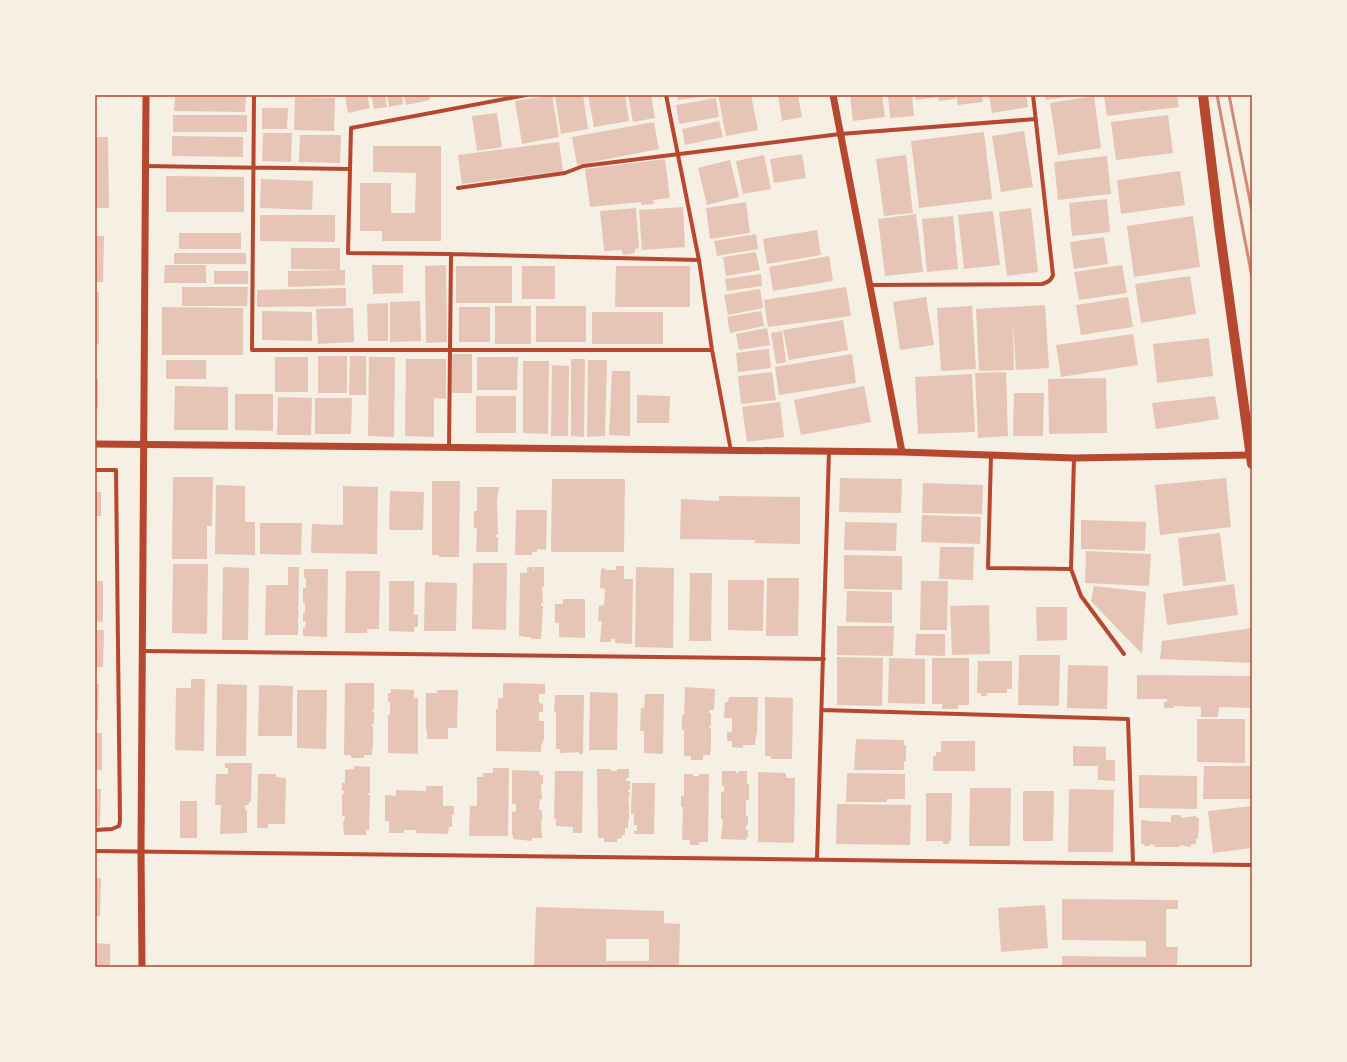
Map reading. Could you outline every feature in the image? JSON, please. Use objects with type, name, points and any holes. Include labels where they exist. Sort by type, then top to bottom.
[{"type":"main road","points":[[1203,95],[1218,226],[1252,460]]},
{"type":"street","points":[[142,967],[141,851],[144,446],[144,166],[146,95]]},
{"type":"street","points":[[254,95],[252,350],[712,350]]},
{"type":"street","points":[[526,95],[351,128],[348,253],[699,260]]},
{"type":"street","points":[[666,95],[699,260],[712,350],[731,451]]},
{"type":"street","points":[[833,95],[902,452]]},
{"type":"street","points":[[870,285],[1042,284],[1048,283],[1051,280],[1053,275],[1032,95]]},
{"type":"street","points":[[458,188],[565,173],[583,166],[840,134],[1036,119]]},
{"type":"street","points":[[144,166],[253,169],[349,169]]},
{"type":"street","points":[[449,448],[451,254]]},
{"type":"street","points":[[95,444],[144,446],[902,452],[1074,458],[1252,460]]},
{"type":"street","points":[[817,859],[829,452]]},
{"type":"street","points":[[991,455],[988,568],[1071,570]]},
{"type":"street","points":[[1074,458],[1071,570],[1081,596],[1124,654]]},
{"type":"street","points":[[95,470],[116,470],[120,821],[119,826],[112,829],[95,830]]},
{"type":"street","points":[[142,651],[824,659]]},
{"type":"street","points":[[822,710],[1128,719],[1132,863]]},
{"type":"street","points":[[95,851],[1252,865]]},
{"type":"building","points":[[345,95],[367,95],[370,108],[348,113]]},
{"type":"building","points":[[371,95],[385,95],[387,107],[374,109]]},
{"type":"building","points":[[387,95],[402,95],[403,104],[389,107]]},
{"type":"building","points":[[404,95],[429,95],[430,100],[406,105]]},
{"type":"building","points":[[552,95],[559,137],[522,144],[515,101]]},
{"type":"building","points":[[583,95],[588,129],[561,134],[555,96]]},
{"type":"building","points":[[588,95],[625,95],[629,121],[594,127]]},
{"type":"building","points":[[628,95],[651,95],[655,118],[633,122]]},
{"type":"building","points":[[677,95],[706,95],[706,96],[678,100]]},
{"type":"building","points":[[718,95],[751,95],[758,130],[726,136]]},
{"type":"building","points":[[778,95],[798,95],[802,117],[782,121]]},
{"type":"building","points":[[850,95],[882,95],[885,117],[853,121]]},
{"type":"building","points":[[888,95],[912,95],[914,116],[890,118]]},
{"type":"building","points":[[915,95],[937,95],[938,97],[916,100]]},
{"type":"building","points":[[938,95],[955,95],[955,99],[939,101]]},
{"type":"building","points":[[956,95],[982,95],[983,102],[958,105]]},
{"type":"building","points":[[989,95],[1026,95],[1028,107],[992,113]]},
{"type":"building","points":[[1045,95],[1070,95],[1070,96],[1046,100]]},
{"type":"building","points":[[1104,95],[1177,95],[1179,107],[1107,116]]},
{"type":"building","points":[[1094,96],[1101,148],[1058,155],[1050,103]]},
{"type":"building","points":[[175,97],[246,97],[245,112],[174,111]]},
{"type":"building","points":[[295,97],[335,98],[334,131],[294,130]]},
{"type":"building","points":[[716,98],[719,117],[679,124],[676,105]]},
{"type":"building","points":[[262,108],[288,108],[287,129],[262,129]]},
{"type":"building","points":[[497,113],[502,147],[477,151],[472,116]]},
{"type":"building","points":[[173,115],[247,115],[247,132],[173,132]]},
{"type":"building","points":[[1168,115],[1173,153],[1116,160],[1111,122]]},
{"type":"building","points":[[719,121],[723,137],[685,145],[682,129]]},
{"type":"building","points":[[654,122],[659,149],[577,165],[572,137]]},
{"type":"building","points":[[1024,131],[1033,187],[1001,192],[992,136]]},
{"type":"building","points":[[984,132],[992,199],[919,208],[911,141]]},
{"type":"building","points":[[263,133],[292,133],[291,162],[262,161]]},
{"type":"building","points":[[300,135],[341,135],[340,163],[299,162]]},
{"type":"building","points":[[172,136],[243,137],[243,157],[172,156]]},
{"type":"building","points":[[95,137],[108,137],[109,208],[95,208]]},
{"type":"building","points":[[559,142],[563,171],[462,184],[458,155]]},
{"type":"building","points":[[373,146],[441,146],[441,241],[382,241],[382,231],[360,231],[360,183],[391,183],[391,213],[415,213],[416,173],[373,172]]},
{"type":"building","points":[[802,154],[806,178],[774,183],[770,159]]},
{"type":"building","points":[[764,155],[771,189],[743,194],[736,161]]},
{"type":"building","points":[[906,155],[913,213],[884,216],[876,159]]},
{"type":"building","points":[[1107,156],[1111,194],[1058,200],[1054,162]]},
{"type":"building","points":[[665,159],[670,198],[653,200],[654,204],[641,205],[641,202],[590,207],[585,169]]},
{"type":"building","points":[[730,160],[739,197],[707,205],[698,168]]},
{"type":"building","points":[[1180,171],[1185,205],[1121,214],[1117,180]]},
{"type":"building","points":[[166,176],[244,177],[244,212],[166,212]]},
{"type":"building","points":[[261,179],[313,181],[312,210],[260,208]]},
{"type":"building","points":[[1107,199],[1110,232],[1072,236],[1069,203]]},
{"type":"building","points":[[746,202],[750,233],[710,239],[706,208]]},
{"type":"building","points":[[683,207],[685,247],[642,250],[639,210]]},
{"type":"building","points":[[636,208],[639,248],[635,249],[635,253],[623,255],[622,250],[604,251],[600,211]]},
{"type":"building","points":[[1031,208],[1038,272],[1007,276],[999,212]]},
{"type":"building","points":[[993,211],[1000,265],[964,269],[958,215]]},
{"type":"building","points":[[916,214],[923,272],[885,276],[878,219]]},
{"type":"building","points":[[260,215],[335,215],[335,242],[260,241]]},
{"type":"building","points":[[953,216],[958,269],[927,272],[922,219]]},
{"type":"building","points":[[1193,216],[1200,267],[1134,277],[1127,226]]},
{"type":"building","points":[[817,230],[821,255],[767,264],[763,239]]},
{"type":"building","points":[[179,233],[241,233],[241,249],[179,249]]},
{"type":"building","points":[[756,234],[758,249],[717,256],[714,241]]},
{"type":"building","points":[[95,236],[104,236],[103,282],[95,282]]},
{"type":"building","points":[[1104,237],[1108,264],[1074,269],[1070,242]]},
{"type":"building","points":[[291,248],[340,248],[340,270],[291,269]]},
{"type":"building","points":[[756,252],[760,270],[726,276],[723,257]]},
{"type":"building","points":[[174,253],[246,253],[246,264],[174,264]]},
{"type":"building","points":[[829,256],[833,281],[773,291],[769,267]]},
{"type":"building","points":[[165,265],[206,265],[206,283],[164,283]]},
{"type":"building","points":[[372,265],[403,265],[403,293],[373,294]]},
{"type":"building","points":[[446,265],[447,342],[426,343],[425,266]]},
{"type":"building","points":[[1122,265],[1127,293],[1079,300],[1074,272]]},
{"type":"building","points":[[456,266],[512,266],[512,303],[456,303]]},
{"type":"building","points":[[522,266],[555,266],[555,299],[522,299]]},
{"type":"building","points":[[616,266],[690,266],[690,307],[615,307]]},
{"type":"building","points":[[345,270],[345,285],[288,287],[288,271]]},
{"type":"building","points":[[214,271],[248,271],[248,284],[214,284]]},
{"type":"building","points":[[761,274],[762,286],[727,291],[725,279]]},
{"type":"building","points":[[1190,276],[1196,314],[1141,323],[1135,284]]},
{"type":"building","points":[[182,287],[248,287],[247,306],[182,306]]},
{"type":"building","points":[[846,287],[851,316],[768,327],[764,300]]},
{"type":"building","points":[[346,288],[346,306],[257,307],[257,290]]},
{"type":"building","points":[[760,289],[763,308],[728,315],[724,295]]},
{"type":"building","points":[[95,292],[99,292],[99,344],[95,344]]},
{"type":"building","points":[[926,297],[934,345],[900,350],[893,302]]},
{"type":"building","points":[[1128,297],[1133,327],[1081,335],[1076,305]]},
{"type":"building","points":[[420,301],[421,341],[390,342],[390,302]]},
{"type":"building","points":[[388,303],[388,341],[368,341],[367,304]]},
{"type":"building","points":[[1045,305],[1049,368],[1016,370],[1013,322],[1014,370],[979,371],[976,309]]},
{"type":"building","points":[[495,306],[531,306],[531,344],[495,344]]},
{"type":"building","points":[[536,306],[586,306],[586,342],[536,342]]},
{"type":"building","points":[[972,306],[976,369],[941,371],[937,308]]},
{"type":"building","points":[[162,307],[243,308],[243,355],[162,355]]},
{"type":"building","points":[[459,307],[490,307],[490,342],[459,342]]},
{"type":"building","points":[[353,308],[354,342],[318,344],[316,309]]},
{"type":"building","points":[[262,311],[312,312],[312,341],[262,340]]},
{"type":"building","points":[[761,311],[764,326],[730,333],[727,317]]},
{"type":"building","points":[[592,312],[663,312],[663,344],[592,344]]},
{"type":"building","points":[[843,320],[848,350],[789,360],[783,330]]},
{"type":"building","points":[[767,328],[770,345],[739,350],[736,334]]},
{"type":"building","points":[[782,331],[786,362],[776,364],[771,333]]},
{"type":"building","points":[[1133,334],[1138,365],[1061,377],[1056,345]]},
{"type":"building","points":[[1209,338],[1213,376],[1157,383],[1153,344]]},
{"type":"building","points":[[769,349],[771,368],[738,372],[736,353]]},
{"type":"building","points":[[452,354],[472,354],[472,393],[452,393]]},
{"type":"building","points":[[852,354],[856,383],[779,395],[775,367]]},
{"type":"building","points":[[318,356],[347,356],[347,393],[318,393]]},
{"type":"building","points":[[350,356],[366,356],[366,395],[349,395]]},
{"type":"building","points":[[275,357],[308,357],[308,392],[275,392]]},
{"type":"building","points":[[369,357],[395,357],[394,437],[368,436]]},
{"type":"building","points":[[477,357],[518,357],[517,390],[477,390]]},
{"type":"building","points":[[406,359],[446,359],[446,399],[434,398],[434,437],[405,436]]},
{"type":"building","points":[[571,359],[585,359],[584,437],[571,436]]},
{"type":"building","points":[[166,360],[206,360],[206,379],[166,379]]},
{"type":"building","points":[[588,360],[607,360],[605,436],[587,437]]},
{"type":"building","points":[[523,361],[549,361],[548,434],[523,433]]},
{"type":"building","points":[[552,365],[569,366],[568,436],[551,436]]},
{"type":"building","points":[[612,371],[630,371],[630,436],[609,435]]},
{"type":"building","points":[[772,372],[776,400],[741,404],[738,376]]},
{"type":"building","points":[[1006,372],[1008,436],[978,438],[975,373]]},
{"type":"building","points":[[972,374],[975,432],[918,434],[915,377]]},
{"type":"building","points":[[1106,378],[1107,433],[1049,434],[1048,379]]},
{"type":"building","points":[[95,379],[98,379],[98,408],[95,408]]},
{"type":"building","points":[[175,386],[228,387],[228,430],[174,430]]},
{"type":"building","points":[[864,386],[871,422],[801,435],[794,400]]},
{"type":"building","points":[[1014,393],[1044,393],[1043,436],[1013,436]]},
{"type":"building","points":[[235,394],[273,394],[273,431],[235,430]]},
{"type":"building","points":[[637,395],[670,396],[669,423],[637,423]]},
{"type":"building","points":[[476,396],[516,396],[516,433],[476,433]]},
{"type":"building","points":[[1215,396],[1219,419],[1156,429],[1152,403]]},
{"type":"building","points":[[278,397],[312,398],[311,435],[277,435]]},
{"type":"building","points":[[315,398],[352,398],[351,434],[315,434]]},
{"type":"building","points":[[780,402],[784,437],[747,442],[742,407]]},
{"type":"building","points":[[173,477],[213,477],[212,526],[207,526],[207,559],[172,559]]},
{"type":"building","points":[[840,478],[902,479],[901,513],[839,512]]},
{"type":"building","points":[[1226,478],[1231,527],[1160,535],[1155,485]]},
{"type":"building","points":[[552,479],[625,479],[624,552],[551,552]]},
{"type":"building","points":[[432,481],[460,481],[459,557],[439,557],[439,555],[432,555]]},
{"type":"building","points":[[923,483],[983,485],[982,514],[922,513]]},
{"type":"building","points":[[216,485],[245,486],[245,522],[255,522],[255,555],[215,554]]},
{"type":"building","points":[[343,486],[378,487],[377,554],[311,553],[312,524],[343,525]]},
{"type":"building","points":[[477,487],[499,487],[497,501],[498,535],[496,535],[496,537],[498,537],[498,552],[476,552],[477,528],[474,528],[474,511],[477,511]]},
{"type":"building","points":[[390,491],[424,492],[423,530],[389,530]]},
{"type":"building","points":[[95,492],[101,492],[101,516],[95,516]]},
{"type":"building","points":[[719,496],[800,497],[800,544],[755,543],[755,540],[680,539],[681,499],[719,501]]},
{"type":"building","points":[[516,510],[547,510],[546,550],[537,549],[537,552],[532,552],[532,555],[515,555]]},
{"type":"building","points":[[922,515],[981,517],[980,544],[921,542]]},
{"type":"building","points":[[1081,520],[1146,522],[1145,551],[1081,549]]},
{"type":"building","points":[[845,522],[897,523],[896,551],[844,550]]},
{"type":"building","points":[[260,523],[302,523],[301,555],[260,554]]},
{"type":"building","points":[[1220,533],[1226,581],[1183,586],[1178,538]]},
{"type":"building","points":[[940,547],[974,547],[973,580],[939,579]]},
{"type":"building","points":[[1086,551],[1151,554],[1149,586],[1085,583]]},
{"type":"building","points":[[844,555],[902,556],[902,590],[844,589]]},
{"type":"building","points":[[473,563],[507,563],[506,630],[472,629]]},
{"type":"building","points":[[173,564],[208,564],[207,634],[172,633]]},
{"type":"building","points":[[616,566],[624,566],[624,579],[633,579],[632,644],[615,643],[615,639],[611,639],[611,642],[600,642],[602,621],[598,621],[599,606],[604,605],[605,589],[600,588],[601,569],[605,568],[605,570],[616,570]]},
{"type":"building","points":[[223,567],[249,568],[248,640],[222,640]]},
{"type":"building","points":[[288,567],[299,567],[298,635],[265,635],[266,585],[288,585]]},
{"type":"building","points":[[527,567],[533,567],[534,570],[534,567],[544,567],[544,587],[542,587],[543,603],[541,603],[541,606],[543,606],[541,639],[531,639],[531,637],[519,636],[520,573],[527,573]]},
{"type":"building","points":[[636,567],[674,568],[673,648],[635,647]]},
{"type":"building","points":[[304,569],[328,569],[327,637],[303,636],[303,628],[305,628],[306,621],[303,622],[305,603],[303,603],[303,588],[306,588]]},
{"type":"building","points":[[346,571],[380,571],[379,629],[367,629],[367,633],[345,633]]},
{"type":"building","points":[[690,573],[712,573],[711,641],[689,641]]},
{"type":"building","points":[[767,578],[799,578],[798,636],[766,636]]},
{"type":"building","points":[[728,580],[764,580],[763,631],[728,630]]},
{"type":"building","points":[[95,581],[103,581],[103,622],[95,621]]},
{"type":"building","points":[[389,581],[414,581],[414,615],[418,615],[418,627],[414,627],[414,632],[389,631]]},
{"type":"building","points":[[921,581],[948,581],[947,630],[920,630]]},
{"type":"building","points":[[425,582],[457,583],[456,631],[424,631]]},
{"type":"building","points":[[1234,584],[1238,615],[1167,625],[1163,594]]},
{"type":"building","points":[[1094,586],[1146,592],[1142,654],[1091,601]]},
{"type":"building","points":[[847,591],[892,592],[892,623],[846,622]]},
{"type":"building","points":[[563,599],[585,599],[585,638],[559,637],[559,623],[555,623],[555,604],[563,604]]},
{"type":"building","points":[[989,605],[990,654],[952,655],[950,606]]},
{"type":"building","points":[[1036,607],[1067,607],[1067,640],[1037,641]]},
{"type":"building","points":[[837,626],[894,626],[893,656],[837,655]]},
{"type":"building","points":[[1252,628],[1252,663],[1160,659],[1162,641]]},
{"type":"building","points":[[95,630],[104,630],[103,667],[95,667]]},
{"type":"building","points":[[916,634],[945,634],[945,656],[915,655]]},
{"type":"building","points":[[1019,655],[1060,655],[1059,706],[1018,705]]},
{"type":"building","points":[[837,657],[883,658],[882,706],[837,705]]},
{"type":"building","points":[[889,658],[925,659],[925,704],[888,703]]},
{"type":"building","points":[[932,658],[969,658],[969,705],[958,705],[958,709],[942,709],[942,704],[932,704]]},
{"type":"building","points":[[978,661],[1012,661],[1012,689],[1007,689],[1007,693],[987,693],[987,696],[981,696],[981,693],[977,693]]},
{"type":"building","points":[[1068,665],[1108,666],[1107,709],[1067,708]]},
{"type":"building","points":[[1137,675],[1252,676],[1252,708],[1219,707],[1218,717],[1201,717],[1201,707],[1174,706],[1174,708],[1164,708],[1164,702],[1167,702],[1167,699],[1137,699]]},
{"type":"building","points":[[191,679],[205,679],[204,751],[175,750],[176,688],[191,688]]},
{"type":"building","points":[[345,683],[374,683],[374,709],[372,712],[374,712],[374,724],[372,724],[373,749],[372,755],[364,755],[364,758],[351,758],[351,755],[344,755]]},
{"type":"building","points":[[503,683],[545,684],[545,694],[539,694],[539,703],[543,704],[543,712],[539,712],[539,721],[544,721],[544,740],[541,745],[541,752],[496,751],[496,709],[498,709],[498,698],[503,698]]},
{"type":"building","points":[[95,684],[99,684],[98,720],[95,719]]},
{"type":"building","points":[[217,684],[247,685],[246,756],[216,756]]},
{"type":"building","points":[[259,685],[293,686],[292,736],[258,736]]},
{"type":"building","points":[[685,687],[715,689],[714,710],[709,710],[709,713],[711,713],[711,726],[709,726],[709,728],[711,728],[711,751],[710,755],[703,755],[703,760],[691,760],[691,756],[684,756],[684,730],[682,730],[682,715],[684,715]]},
{"type":"building","points":[[391,689],[414,690],[414,698],[418,698],[418,754],[388,753],[388,715],[390,715],[390,702],[388,702],[388,693],[391,693]]},
{"type":"building","points":[[297,690],[327,690],[326,749],[297,748]]},
{"type":"building","points":[[437,690],[458,690],[457,728],[448,728],[448,739],[427,739],[426,693],[437,693]]},
{"type":"building","points":[[590,692],[618,693],[617,750],[589,750]]},
{"type":"building","points":[[645,694],[664,694],[663,754],[644,753],[644,731],[640,731],[641,708],[644,708]]},
{"type":"building","points":[[555,695],[584,695],[583,754],[579,754],[579,752],[569,753],[567,751],[567,753],[560,753],[560,749],[556,749],[556,712],[554,712]]},
{"type":"building","points":[[729,697],[758,697],[757,735],[755,745],[743,745],[743,748],[732,747],[732,741],[727,741],[727,732],[732,732],[732,718],[724,718],[725,702],[728,702]]},
{"type":"building","points":[[765,697],[793,698],[792,759],[771,759],[771,756],[765,756]]},
{"type":"building","points":[[1197,719],[1245,719],[1245,763],[1197,762]]},
{"type":"building","points":[[95,733],[102,733],[102,770],[95,770]]},
{"type":"building","points":[[856,739],[904,740],[904,745],[906,745],[906,761],[904,761],[904,770],[854,770]]},
{"type":"building","points":[[941,741],[975,741],[975,771],[933,771],[933,756],[936,756],[936,752],[941,752]]},
{"type":"building","points":[[1073,746],[1106,747],[1106,760],[1115,760],[1115,781],[1098,780],[1098,766],[1073,766]]},
{"type":"building","points":[[225,763],[252,763],[251,802],[249,802],[249,805],[245,805],[245,810],[247,810],[247,833],[220,834],[221,805],[215,805],[216,774],[228,774],[228,768],[225,768]]},
{"type":"building","points":[[354,766],[370,767],[370,793],[368,793],[368,795],[370,795],[369,830],[366,830],[366,835],[344,835],[343,822],[345,816],[342,816],[342,794],[344,794],[344,791],[342,791],[342,783],[345,783],[345,770],[354,769]]},
{"type":"building","points":[[1204,766],[1252,766],[1252,799],[1203,799]]},
{"type":"building","points":[[493,768],[509,768],[508,836],[469,836],[470,806],[477,806],[477,777],[483,777],[483,773],[493,773]]},
{"type":"building","points":[[597,769],[611,769],[611,771],[617,771],[617,769],[629,769],[629,778],[626,778],[626,781],[630,781],[630,790],[628,790],[628,792],[630,792],[628,799],[628,828],[625,828],[625,835],[622,835],[622,838],[617,839],[617,842],[604,842],[604,838],[598,838]]},
{"type":"building","points":[[512,770],[539,771],[540,775],[543,775],[543,784],[541,784],[542,799],[540,799],[539,810],[542,810],[542,838],[532,838],[532,841],[513,839],[512,812],[516,811],[516,804],[512,804]]},
{"type":"building","points":[[555,771],[583,771],[582,833],[573,833],[573,827],[556,826],[556,819],[554,819]]},
{"type":"building","points":[[722,771],[736,771],[736,773],[738,773],[738,771],[747,771],[749,800],[746,800],[746,816],[748,816],[748,825],[746,825],[746,830],[748,830],[748,837],[746,837],[746,840],[721,839],[723,819],[721,819],[721,792],[724,792],[724,786],[722,786]]},
{"type":"building","points":[[758,772],[786,773],[786,778],[795,778],[794,843],[758,842]]},
{"type":"building","points":[[847,773],[905,774],[905,799],[887,799],[887,802],[846,802]]},
{"type":"building","points":[[258,774],[276,774],[276,777],[286,778],[285,824],[268,824],[268,828],[257,828]]},
{"type":"building","points":[[684,774],[699,776],[699,774],[709,774],[708,842],[699,842],[699,845],[690,845],[690,840],[682,840],[683,807],[681,807],[681,796],[684,796]]},
{"type":"building","points":[[1139,775],[1197,776],[1197,809],[1139,808]]},
{"type":"building","points":[[632,783],[655,783],[654,834],[634,834],[634,831],[637,831],[637,825],[634,825],[634,814],[631,814]]},
{"type":"building","points":[[426,786],[443,786],[443,806],[454,806],[452,827],[449,827],[448,834],[416,833],[416,830],[404,830],[404,833],[389,833],[389,821],[385,821],[385,795],[396,796],[396,790],[426,791]]},
{"type":"building","points":[[970,788],[1011,788],[1010,846],[969,846]]},
{"type":"building","points":[[95,789],[101,789],[100,826],[95,826]]},
{"type":"building","points":[[1069,789],[1114,790],[1113,852],[1068,852]]},
{"type":"building","points":[[1023,791],[1054,791],[1053,841],[1023,841]]},
{"type":"building","points":[[926,793],[952,793],[951,841],[949,841],[949,844],[943,844],[943,841],[926,841]]},
{"type":"building","points":[[180,801],[197,801],[197,838],[180,838]]},
{"type":"building","points":[[837,804],[911,805],[910,845],[836,844]]},
{"type":"building","points":[[1252,806],[1252,848],[1213,853],[1208,811]]},
{"type":"building","points":[[1171,815],[1181,815],[1181,818],[1196,816],[1199,818],[1198,839],[1196,839],[1196,844],[1191,844],[1191,847],[1179,845],[1180,847],[1155,847],[1155,845],[1150,844],[1150,846],[1144,846],[1144,844],[1141,844],[1141,820],[1171,822]]},
{"type":"building","points":[[95,878],[101,878],[100,916],[95,916]]},
{"type":"building","points":[[1062,899],[1178,900],[1178,909],[1166,909],[1166,947],[1178,947],[1177,965],[1156,965],[1156,967],[1062,967],[1062,956],[1146,957],[1146,941],[1062,940]]},
{"type":"building","points":[[1045,905],[1048,948],[1001,952],[998,908]]},
{"type":"building","points":[[536,907],[664,911],[664,923],[680,924],[679,967],[534,967]],"holes":[[[606,939],[649,939],[649,961],[606,961]]]},
{"type":"building","points":[[95,943],[110,944],[110,967],[95,967]]},
{"type":"railway","points":[[1217,95],[1252,277]]},
{"type":"railway","points":[[1229,95],[1252,211]]}]
